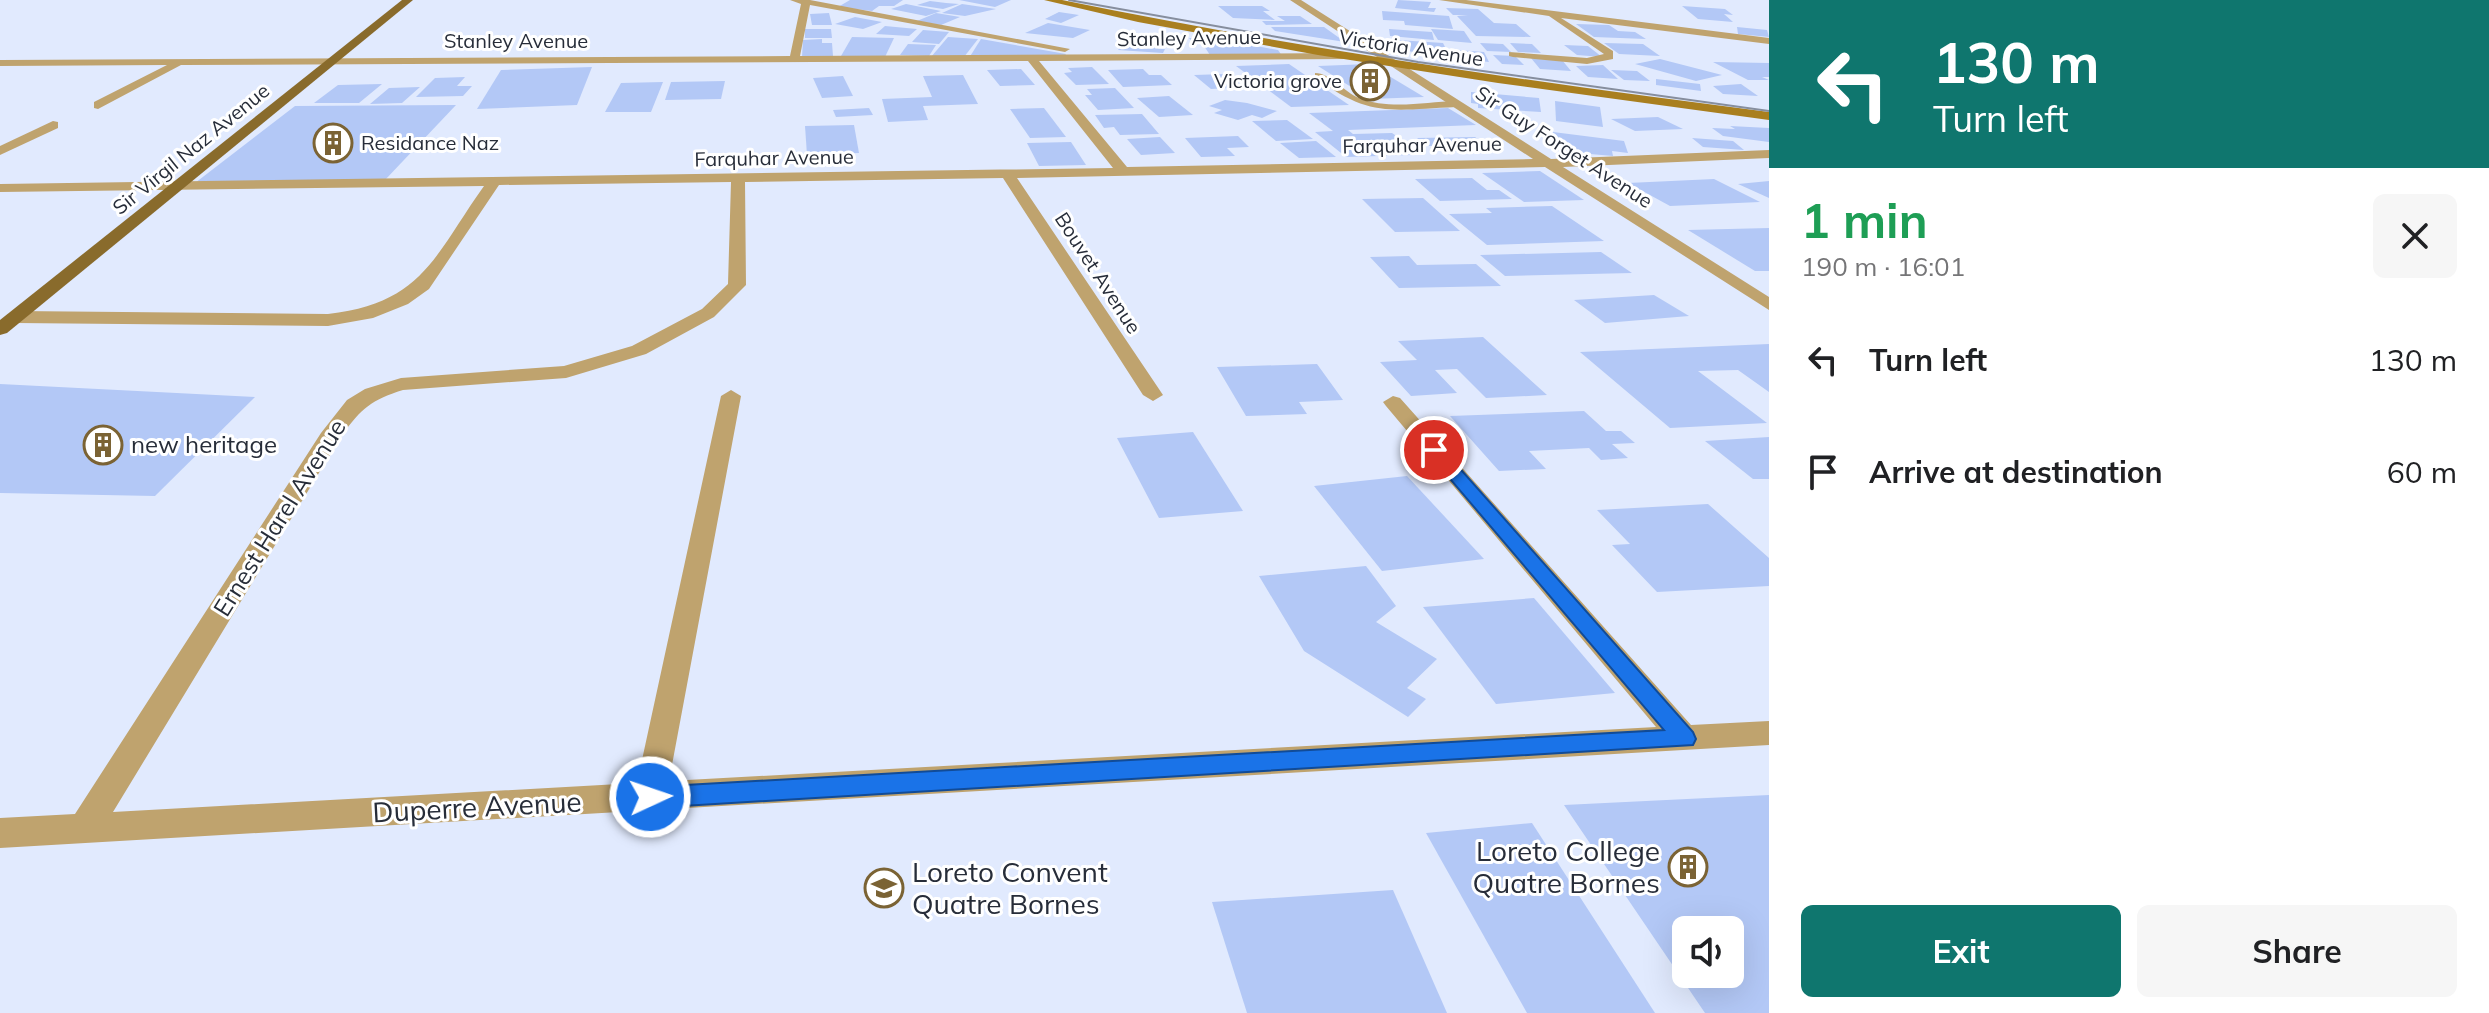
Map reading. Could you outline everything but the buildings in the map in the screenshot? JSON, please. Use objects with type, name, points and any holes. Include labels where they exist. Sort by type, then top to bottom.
[{"type":"main road","name":"Sir Virgil Naz Avenue","points":[[0,329],[408,0]]},
{"type":"main road","name":"Victoria Avenue","points":[[1049,0],[1194,30],[1397,65],[1769,116]]},
{"type":"street","name":"Sir Guy Forget Avenue","points":[[1295,0],[1769,305]]},
{"type":"street","points":[[1444,0],[1769,41]]},
{"type":"street","points":[[794,60],[801,1],[1063,48],[1098,59]]},
{"type":"street","points":[[1513,54],[1587,61],[1609,57],[1609,53],[1548,13]]},
{"type":"street","name":"Stanley Avenue","points":[[0,63],[1347,56]]},
{"type":"street","points":[[1033,60],[1123,171]]},
{"type":"street","points":[[98,105],[182,62]]},
{"type":"street","points":[[0,151],[53,125]]},
{"type":"street","name":"Farquhar Avenue","points":[[0,188],[1007,174],[1548,163],[1769,154]]},
{"type":"street","name":"Bouvet Avenue","points":[[1007,174],[1153,395]]},
{"type":"street","name":"Ernest Harel Avenue","points":[[85,828],[332,433],[354,404],[372,393],[401,384],[566,372],[639,350],[708,313],[737,285],[738,179]]},
{"type":"street","points":[[16,317],[328,320],[363,316],[408,299],[423,285],[493,183]]},
{"type":"street","points":[[650,797],[731,396]]},
{"type":"street","points":[[1393,402],[1685,739]]},
{"type":"street","name":"Duperre Avenue","points":[[0,833],[1769,733]]},
{"type":"lane","points":[[1318,75],[1353,99],[1367,103],[1384,106],[1456,104]]},
{"type":"tram line","points":[[1069,0],[1418,62],[1769,111]]},
{"type":"place","name":"Victoria grove","points":[[1370,81]]},
{"type":"place","name":"Residance Naz","points":[[333,143]]},
{"type":"place","name":"new heritage","points":[[103,445]]},
{"type":"place","name":"Loreto College Quatre Bornes","points":[[1688,867]]},
{"type":"place","name":"Loreto Convent Quatre Bornes","points":[[884,888]]},
{"type":"route","points":[[650,797],[1685,739],[1434,450]]}]
